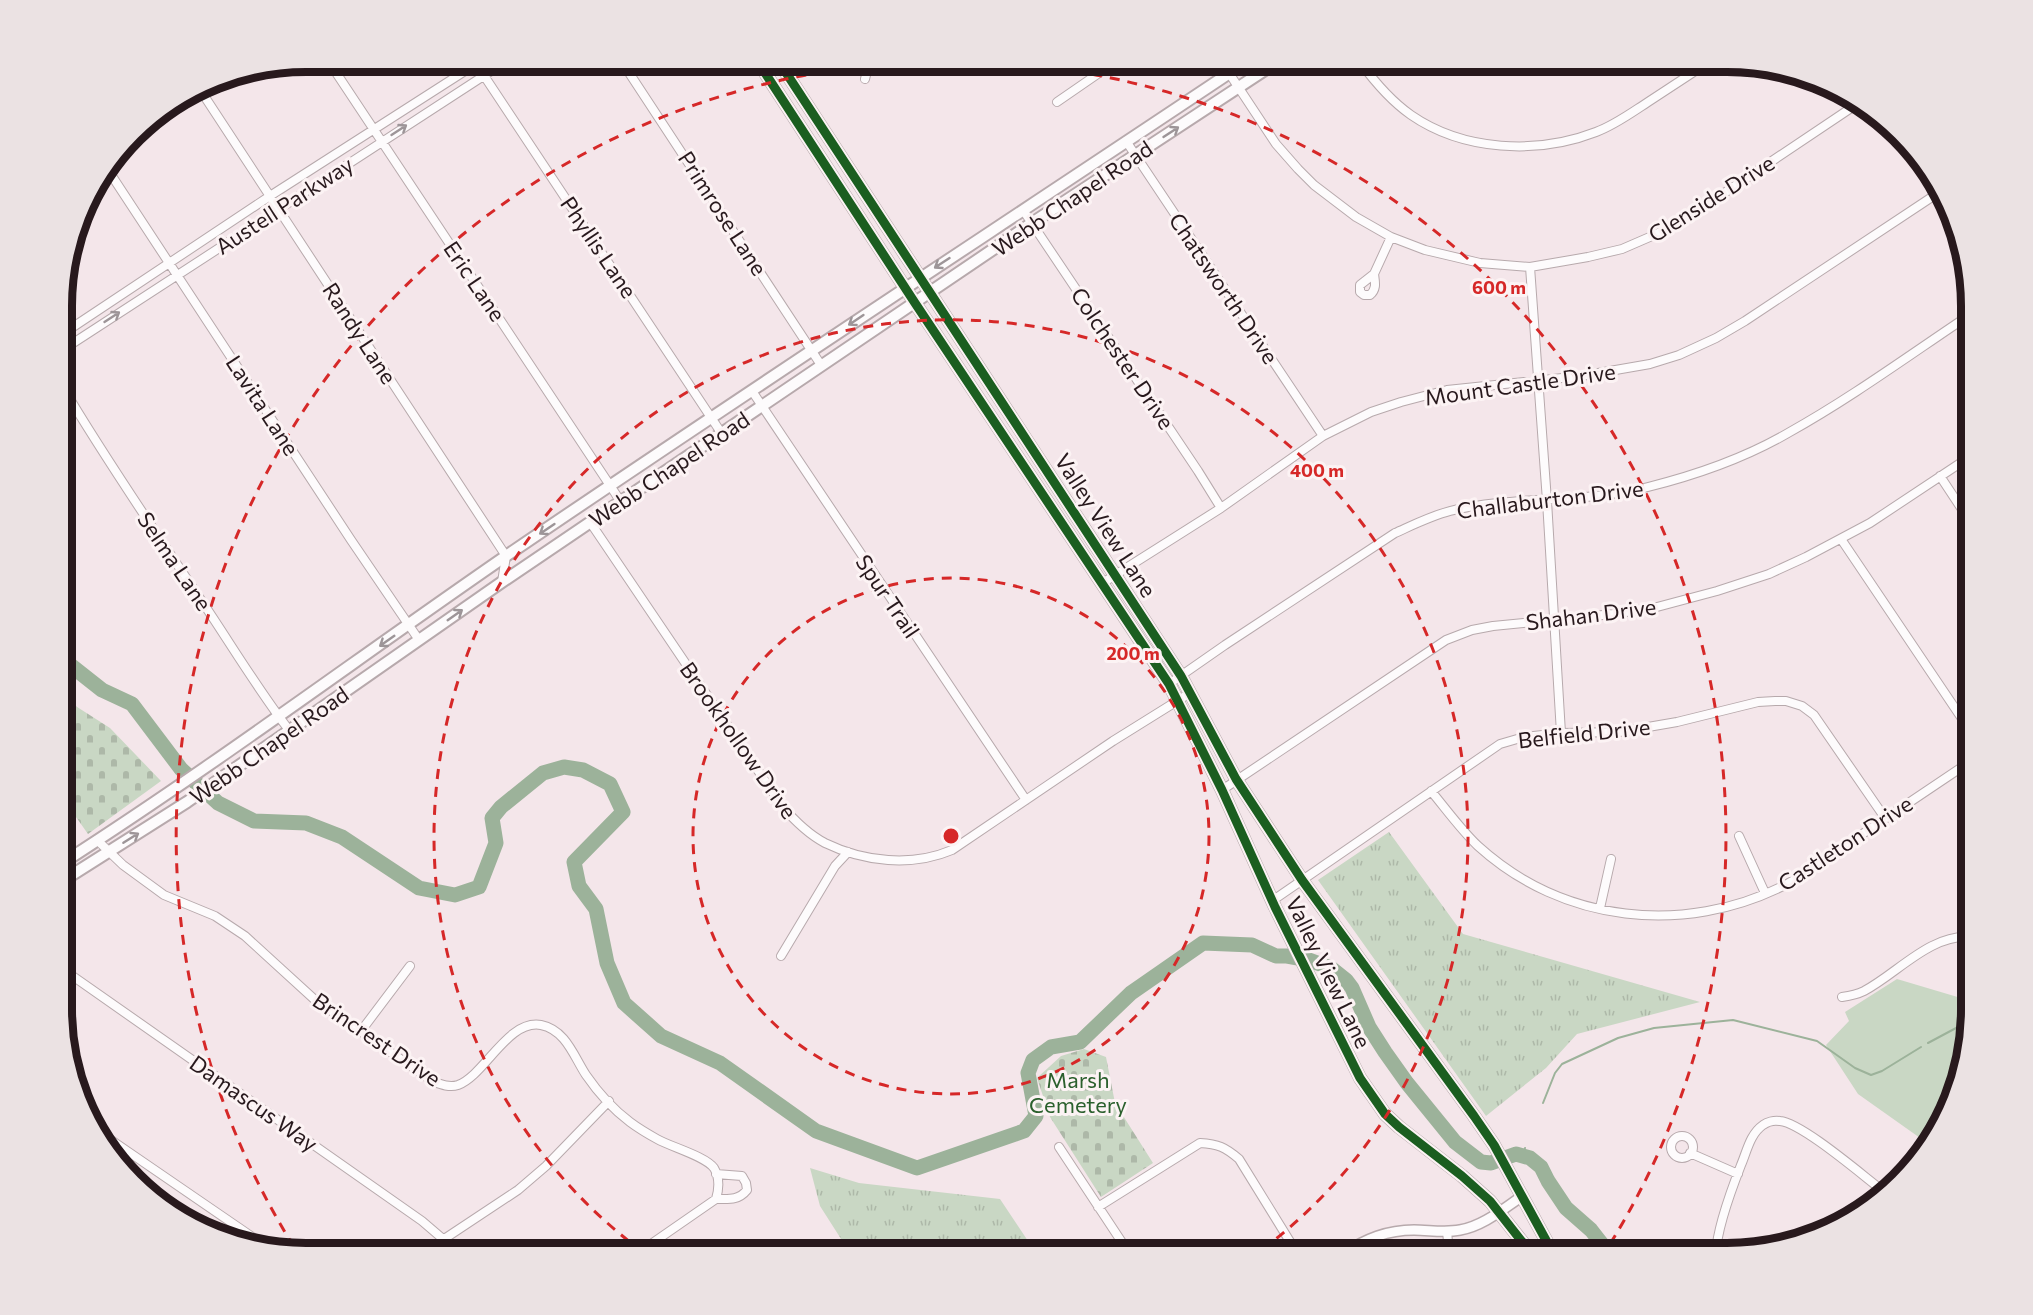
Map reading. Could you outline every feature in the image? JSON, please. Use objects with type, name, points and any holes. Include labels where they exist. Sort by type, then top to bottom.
[{"type":"main road","name":"Valley View Lane","points":[[765,72],[905,288],[1169,684],[1222,790],[1272,901],[1360,1078],[1385,1114],[1490,1201],[1523,1243]]},
{"type":"main road","name":"Valley View Lane","points":[[786,72],[1182,676],[1236,779],[1302,880],[1494,1145],[1547,1243]]},
{"type":"main road","name":"Webb Chapel Road","points":[[72,857],[279,717],[506,556],[712,416],[1126,141],[1220,72]]},
{"type":"main road","name":"Webb Chapel Road","points":[[72,875],[187,802],[502,582],[821,365],[1262,72]]},
{"type":"main road","points":[[826,165],[840,155]]},
{"type":"street","name":"Eric Lane","points":[[336,72],[621,502]]},
{"type":"street","name":"Austell Parkway","points":[[72,325],[462,72]]},
{"type":"street","name":"Phyllis Lane","points":[[482,72],[722,434]]},
{"type":"street","name":"Austell Parkway","points":[[72,343],[489,72]]},
{"type":"street","name":"Primrose Lane","points":[[629,72],[821,365]]},
{"type":"street","points":[[865,79],[867,72]]},
{"type":"street","points":[[1057,102],[1100,72]]},
{"type":"street","name":"Glenside Drive","points":[[1230,72],[1276,144],[1314,185],[1356,217],[1391,237],[1455,258],[1480,263],[1530,267],[1622,249],[1652,236],[1684,220],[1852,108]]},
{"type":"street","points":[[1369,72],[1397,104],[1411,115],[1435,128],[1489,145],[1518,146],[1566,141],[1596,132],[1618,122],[1694,72]]},
{"type":"street","name":"Randy Lane","points":[[204,96],[506,556]]},
{"type":"street","name":"Chatsworth Drive","points":[[1126,141],[1323,436]]},
{"type":"street","name":"Lavita Lane","points":[[112,175],[419,640]]},
{"type":"street","name":"Mount Castle Drive","points":[[1101,584],[1221,508],[1323,436],[1371,412],[1447,390],[1616,371],[1679,355],[1716,338],[1745,321],[1933,196]]},
{"type":"street","name":"Colchester Drive","points":[[1023,210],[1221,508]]},
{"type":"street","points":[[1374,274],[1391,237]]},
{"type":"street","points":[[1530,267],[1561,733]]},
{"type":"street","name":"Challaburton Drive","points":[[1169,684],[1395,533],[1451,511],[1606,495],[1645,488],[1743,455],[1788,434],[1961,321]]},
{"type":"street","points":[[72,337],[75,341]]},
{"type":"street","name":"Spur Trail","points":[[752,391],[1026,800]]},
{"type":"street","name":"Selma Lane","points":[[72,403],[90,434],[289,730]]},
{"type":"street","name":"Shahan Drive","points":[[1222,790],[1446,640],[1472,630],[1657,607],[1769,574],[1870,524],[1961,462]]},
{"type":"street","points":[[1940,476],[1961,508]]},
{"type":"street","name":"Brookhollow Drive","points":[[590,522],[782,806],[812,835],[848,852],[888,860],[926,859],[938,856],[965,843],[1113,741],[1190,693]]},
{"type":"street","points":[[1841,539],[1961,717]]},
{"type":"street","points":[[502,582],[506,556]]},
{"type":"street","name":"Belfield Drive","points":[[1272,901],[1500,744],[1524,737],[1561,733],[1619,732],[1677,722],[1758,702],[1786,701],[1802,706],[1814,715],[1885,818]]},
{"type":"street","name":"Castleton Drive","points":[[1431,791],[1478,846],[1513,874],[1564,898],[1600,908],[1647,917],[1681,916],[1736,905],[1786,884],[1961,768]]},
{"type":"street","points":[[1739,836],[1765,893]]},
{"type":"street","name":"Brincrest Drive","points":[[97,840],[123,865],[164,895],[215,916],[245,936],[314,999],[432,1081],[446,1086],[458,1085],[468,1079],[515,1032],[527,1026],[541,1025],[557,1032],[587,1077],[629,1121],[658,1139],[706,1162],[713,1167],[716,1174]]},
{"type":"street","points":[[782,956],[835,866],[848,852]]},
{"type":"street","points":[[1600,908],[1611,859]]},
{"type":"street","points":[[1842,998],[1862,992],[1891,975],[1919,953],[1945,942],[1961,939]]},
{"type":"street","points":[[361,1031],[410,966]]},
{"type":"street","name":"Damascus Way","points":[[72,976],[422,1221],[443,1239]]},
{"type":"street","points":[[437,1243],[518,1190],[546,1166],[609,1101]]},
{"type":"street","points":[[1718,1243],[1737,1174],[1753,1135],[1770,1121],[1780,1120],[1805,1132],[1878,1187]]},
{"type":"street","points":[[112,1141],[251,1236]]},
{"type":"street","points":[[1098,1207],[1200,1143],[1216,1144],[1239,1159],[1291,1243]]},
{"type":"street","points":[[1059,1147],[1122,1243]]},
{"type":"street","points":[[1690,1153],[1737,1174]]},
{"type":"street","points":[[652,1243],[716,1199],[736,1199],[743,1195],[747,1190],[742,1176],[716,1174],[719,1189],[716,1199]]},
{"type":"street","points":[[1362,1243],[1388,1232],[1461,1230],[1478,1225],[1521,1197]]},
{"type":"street","points":[[1447,1231],[1448,1243]]},
{"type":"green space","points":[[74,705],[110,728],[161,781],[88,834],[72,811],[72,706]]},
{"type":"green space","points":[[1389,832],[1463,934],[1700,1002],[1577,1034],[1546,1068],[1486,1116],[1318,880]]},
{"type":"green space","points":[[1897,979],[1961,998],[1959,1039],[1949,1084],[1922,1139],[1858,1094],[1826,1045],[1849,1021],[1845,1012]]},
{"type":"green space","name":"Marsh Cemetery","points":[[1084,1049],[1106,1057],[1115,1103],[1153,1163],[1101,1197],[1050,1117],[1037,1078],[1061,1056]]},
{"type":"green space","points":[[810,1168],[859,1183],[1000,1199],[1029,1243],[844,1243],[820,1206]]},
{"type":"waterway","points":[[72,666],[102,690],[132,704],[181,769],[218,803],[254,821],[306,823],[342,837],[419,888],[455,895],[479,887],[496,843],[492,818],[501,807],[543,773],[564,767],[583,770],[610,784],[623,812],[574,862],[579,886],[596,909],[607,963],[624,1003],[661,1036],[720,1063],[816,1131],[917,1168],[1024,1131],[1036,1116],[1028,1073],[1033,1060],[1051,1047],[1080,1042],[1131,993],[1203,943],[1252,945],[1276,956],[1309,960],[1331,968],[1346,980],[1352,988],[1369,1027],[1385,1052],[1455,1142],[1481,1162],[1491,1163],[1516,1154],[1530,1158],[1541,1167],[1566,1208],[1591,1230],[1601,1243]]},
{"type":"waterway","points":[[1543,1103],[1555,1073],[1562,1064],[1618,1038],[1654,1028],[1733,1020],[1817,1041],[1855,1068],[1871,1075],[1882,1071],[1921,1047]]},
{"type":"waterway","points":[[1928,1043],[1960,1026]]},
{"type":"waterway","points":[[1522,1156],[1525,1148]]},
{"type":"cycle path","points":[[765,72],[915,303],[1169,684],[1222,790],[1275,907],[1360,1078],[1385,1114],[1490,1201],[1523,1243]]},
{"type":"cycle path","points":[[786,72],[1181,676],[1236,779],[1302,880],[1494,1145],[1548,1243]]}]
